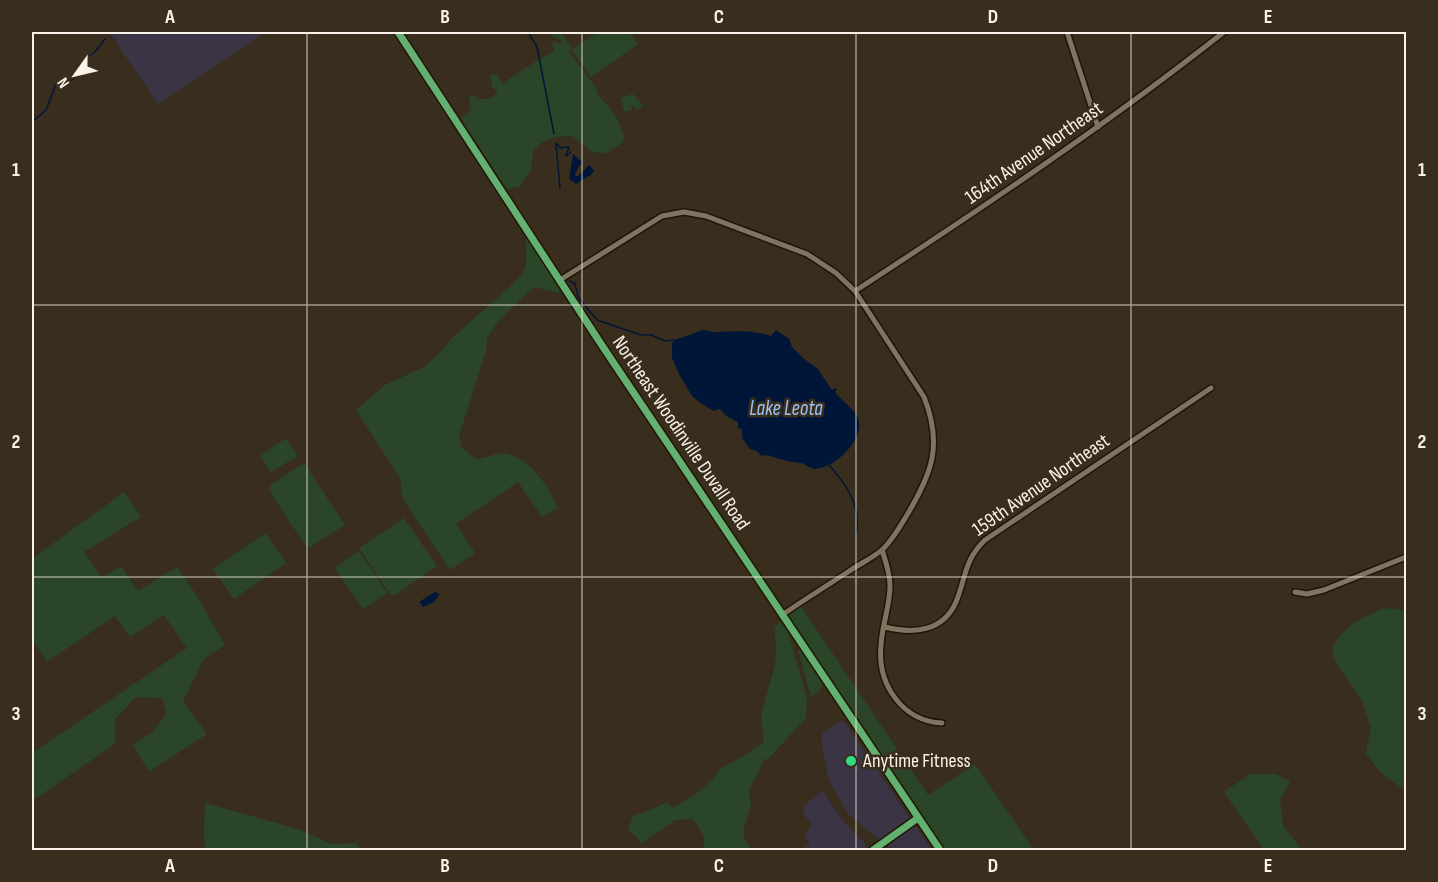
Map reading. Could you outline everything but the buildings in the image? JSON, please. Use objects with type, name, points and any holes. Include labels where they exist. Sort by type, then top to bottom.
[{"type":"main road","name":"Northeast Woodinville Duvall Road","points":[[398,32],[560,280],[940,850]]},
{"type":"main road","points":[[873,850],[918,818]]},
{"type":"street","points":[[1067,32],[1098,127]]},
{"type":"street","name":"164th Avenue Northeast","points":[[855,291],[987,205],[1098,127],[1224,32]]},
{"type":"street","points":[[560,280],[662,216],[690,212],[807,254],[836,273],[855,291],[920,390],[930,411],[934,456],[930,471],[916,501],[882,550],[782,615]]},
{"type":"street","name":"159th Avenue Northeast","points":[[885,627],[916,632],[945,618],[957,600],[968,562],[985,540],[1211,388]]},
{"type":"street","points":[[882,550],[890,586],[880,649],[884,673],[893,697],[908,712],[926,720],[942,723]]},
{"type":"street","points":[[1295,592],[1307,594],[1324,590],[1407,557]]},
{"type":"shaded area","points":[[109,32],[266,32],[158,104]]},
{"type":"shaded area","points":[[843,720],[932,850],[893,850],[849,815],[829,780],[822,746],[822,734]]},
{"type":"shaded area","points":[[823,791],[843,821],[865,843],[864,850],[800,850],[810,844],[804,835],[812,825],[805,816],[803,806]]},
{"type":"green space","points":[[549,32],[561,32],[572,48],[569,52],[597,89],[596,92],[616,116],[624,137],[622,143],[607,153],[592,152],[572,136],[555,137],[541,143],[533,152],[531,170],[519,187],[507,189],[463,122],[462,117],[471,109],[469,97],[472,95],[478,99],[490,99],[498,93],[492,87],[490,75],[496,74],[503,83],[549,55],[554,50],[552,42],[561,44],[561,40]]},
{"type":"green space","points":[[598,32],[629,32],[638,44],[591,77],[572,50]]},
{"type":"green space","points":[[633,94],[643,105],[637,110],[633,105],[632,110],[624,112],[621,98]]},
{"type":"green space","points":[[526,233],[560,285],[559,293],[534,287],[499,320],[487,338],[486,351],[459,436],[462,448],[476,459],[504,453],[525,462],[539,476],[558,508],[542,517],[518,482],[456,524],[475,553],[450,570],[403,499],[400,478],[356,410],[385,385],[424,367],[453,337],[513,284],[523,273],[526,263]]},
{"type":"green space","points":[[286,438],[298,456],[271,472],[260,456]]},
{"type":"green space","points":[[304,463],[345,525],[310,547],[307,547],[269,489],[270,486]]},
{"type":"green space","points":[[124,492],[141,517],[84,552],[102,578],[121,566],[138,591],[177,567],[195,593],[225,645],[204,659],[183,701],[207,734],[149,772],[133,745],[153,732],[167,713],[162,698],[136,697],[115,719],[115,744],[32,801],[32,753],[187,648],[164,615],[130,637],[115,616],[47,662],[32,639],[32,559]]},
{"type":"green space","points":[[404,518],[437,566],[392,597],[359,548]]},
{"type":"green space","points":[[266,533],[286,563],[234,599],[213,569]]},
{"type":"green space","points":[[359,551],[387,593],[363,609],[335,568]]},
{"type":"green space","points":[[800,605],[928,795],[975,764],[1034,850],[940,850],[784,619],[807,697],[806,718],[768,759],[764,759],[749,789],[751,806],[744,828],[744,839],[752,850],[704,850],[704,836],[693,819],[675,820],[642,843],[628,829],[633,816],[667,802],[672,808],[696,794],[712,780],[720,769],[764,742],[761,715],[775,665],[774,627]]},
{"type":"green space","points":[[1383,608],[1402,610],[1406,615],[1406,790],[1394,783],[1374,765],[1366,753],[1371,728],[1362,701],[1335,661],[1332,648],[1348,628]]},
{"type":"green space","points":[[800,648],[823,685],[811,697],[798,649]]},
{"type":"green space","points":[[1250,774],[1276,774],[1290,782],[1280,800],[1283,826],[1302,850],[1264,850],[1224,792]]},
{"type":"green space","points":[[205,803],[298,829],[332,844],[356,843],[361,850],[205,850]]},
{"type":"water","points":[[573,154],[582,162],[575,173],[576,176],[589,165],[594,170],[592,174],[576,184],[569,179]]},
{"type":"water","name":"Lake Leota","points":[[703,330],[751,332],[771,336],[776,330],[789,339],[792,347],[817,368],[832,390],[836,388],[835,392],[857,417],[859,429],[852,445],[838,459],[822,468],[814,469],[801,463],[767,455],[761,456],[757,451],[750,449],[742,438],[742,429],[738,428],[738,422],[726,416],[720,409],[714,411],[692,396],[672,358],[672,343],[675,340]]},
{"type":"water","points":[[435,592],[440,594],[434,602],[423,607],[419,602]]},
{"type":"waterway","points":[[528,32],[537,47],[554,134]]},
{"type":"waterway","points":[[32,122],[46,110],[56,84],[68,82],[79,76],[86,58],[95,52],[105,39]]},
{"type":"waterway","points":[[556,143],[560,188]]},
{"type":"waterway","points":[[556,143],[561,148],[569,147],[566,156],[571,152]]},
{"type":"waterway","points":[[570,281],[575,284],[578,297],[597,320],[641,335],[651,335],[665,341],[675,340]]},
{"type":"waterway","points":[[828,464],[841,479],[855,505],[856,534]]},
{"type":"place","name":"Anytime Fitness","points":[[851,761]]}]
